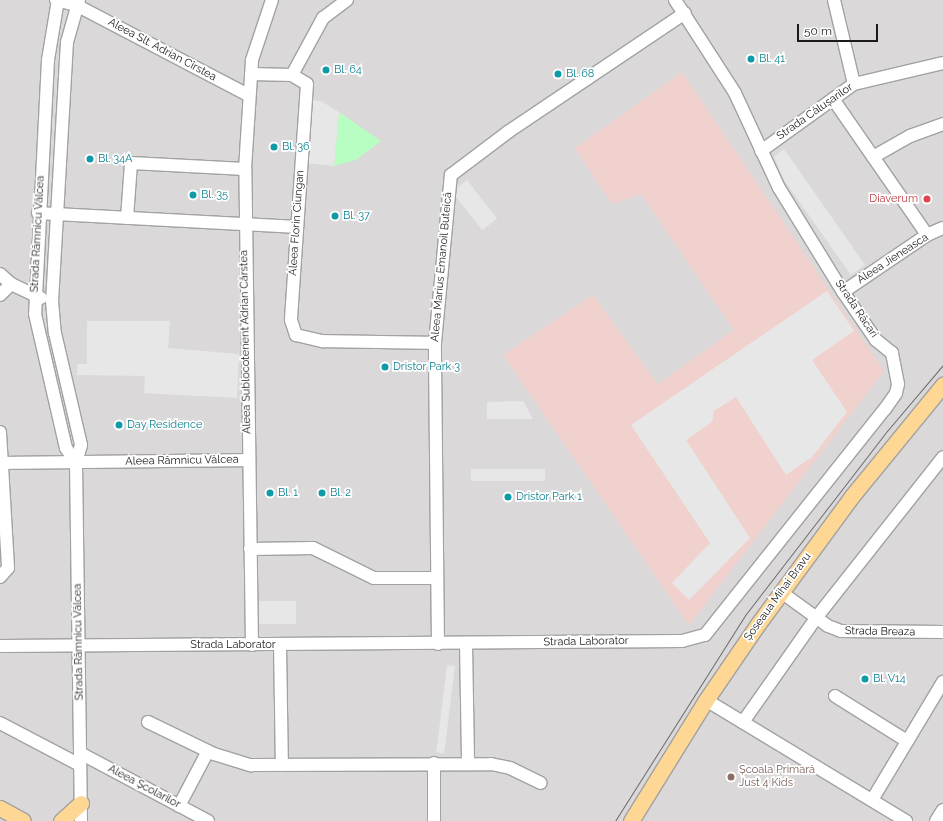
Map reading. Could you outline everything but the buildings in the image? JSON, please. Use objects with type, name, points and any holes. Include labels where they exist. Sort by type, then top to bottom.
[{"type":"main road","name":"Șoseaua Mihai Bravu","points":[[631,821],[706,700],[781,592],[906,427],[943,385]]},
{"type":"main road","points":[[61,821],[81,803]]},
{"type":"main road","points":[[0,808],[23,821]]},
{"type":"street","name":"Aleea Slt. Adrian Cîrstea","points":[[57,0],[77,2],[248,95]]},
{"type":"street","name":"Strada Râmnicu Vâlcea","points":[[57,0],[50,39],[34,295],[37,332],[66,448],[76,463]]},
{"type":"street","name":"Aleea Sublocotenent Adrian Cârstea","points":[[247,460],[245,170],[248,95],[257,38],[272,0]]},
{"type":"street","points":[[251,74],[292,75],[323,18],[347,0]]},
{"type":"street","name":"Strada Răcari","points":[[675,0],[685,13],[735,93],[779,188],[843,292],[876,340],[892,353],[897,371],[896,393],[705,635]]},
{"type":"street","points":[[834,0],[854,84]]},
{"type":"street","name":"Strada Râmnicu Vâlcea","points":[[77,2],[67,42],[52,301],[55,333],[81,445],[76,463],[81,821]]},
{"type":"street","name":"Aleea Marius Emanoil Buteică","points":[[438,644],[435,343],[450,180],[454,171],[685,13]]},
{"type":"street","name":"Strada Călușarilor","points":[[761,151],[854,84],[943,63]]},
{"type":"street","name":"Aleea Florin Ciungan","points":[[292,75],[307,84],[291,320],[296,335],[323,341],[435,343]]},
{"type":"street","points":[[833,99],[927,234]]},
{"type":"street","points":[[873,157],[910,136],[943,124]]},
{"type":"street","points":[[127,218],[131,163],[245,170]]},
{"type":"street","points":[[38,213],[297,227]]},
{"type":"street","name":"Aleea Jieneasca","points":[[843,292],[927,234],[943,228]]},
{"type":"street","points":[[0,274],[11,284],[34,295],[52,301]]},
{"type":"street","points":[[0,295],[11,284]]},
{"type":"street","points":[[0,432],[8,568],[0,577]]},
{"type":"street","points":[[744,722],[816,618],[943,457]]},
{"type":"street","name":"Aleea Râmnicu Vâlcea","points":[[2,463],[247,460],[252,645]]},
{"type":"street","points":[[250,549],[313,548],[374,578],[438,578]]},
{"type":"street","name":"Strada Breaza","points":[[781,592],[816,618],[846,632],[943,632]]},
{"type":"street","name":"Strada Laborator","points":[[0,646],[466,644],[682,641],[705,635]]},
{"type":"street","points":[[280,644],[282,765]]},
{"type":"street","points":[[466,644],[468,763]]},
{"type":"street","points":[[872,800],[943,682]]},
{"type":"street","points":[[835,696],[907,741]]},
{"type":"street","points":[[706,700],[906,821]]},
{"type":"street","points":[[148,722],[208,752],[231,761],[282,765],[468,763],[510,768],[541,783]]},
{"type":"street","name":"Aleea Școlarilor","points":[[0,723],[80,759],[208,821]]},
{"type":"street","points":[[179,806],[208,752]]},
{"type":"street","points":[[434,763],[434,821]]},
{"type":"street","points":[[936,821],[943,810]]},
{"type":"shaded area","points":[[0,0],[943,0],[943,821],[0,821]]},
{"type":"shaded area","points":[[682,72],[884,371],[689,625],[503,355],[593,295],[658,384],[734,330],[641,194],[612,204],[575,148]]},
{"type":"shaded area","points":[[310,100],[321,101],[339,112],[334,166],[304,163]]},
{"type":"shaded area","points":[[784,149],[865,265],[851,275],[784,180],[774,157]]},
{"type":"shaded area","points":[[467,180],[497,219],[482,230],[452,192]]},
{"type":"shaded area","points":[[827,291],[854,331],[812,360],[847,412],[812,457],[786,475],[736,397],[714,411],[712,422],[686,440],[750,538],[689,600],[672,583],[710,543],[631,425]]},
{"type":"shaded area","points":[[87,321],[170,321],[168,348],[239,354],[237,398],[144,393],[145,376],[77,375],[77,364],[87,364]]},
{"type":"shaded area","points":[[523,401],[533,419],[487,419],[487,402]]},
{"type":"shaded area","points":[[471,469],[545,469],[545,481],[471,481]]},
{"type":"shaded area","points":[[255,601],[296,601],[296,624],[255,624]]},
{"type":"shaded area","points":[[447,665],[455,666],[444,753],[436,752]]},
{"type":"green space","points":[[339,112],[381,141],[356,160],[334,166]]},
{"type":"tram line","points":[[615,821],[746,614],[887,431],[943,365]]},
{"type":"place","name":"Bl. 41","points":[[751,59]]},
{"type":"place","name":"Bl. 64","points":[[326,70]]},
{"type":"place","name":"Bl. 68","points":[[558,74]]},
{"type":"place","name":"Bl. 36","points":[[274,147]]},
{"type":"place","name":"Bl. 34A","points":[[90,159]]},
{"type":"place","name":"Bl. 35","points":[[193,195]]},
{"type":"place","name":"Diaverum","points":[[927,199]]},
{"type":"place","name":"Bl. 37","points":[[335,216]]},
{"type":"place","name":"Dristor Park 3","points":[[385,367]]},
{"type":"place","name":"Day Residence","points":[[119,425]]},
{"type":"place","name":"Bl. 1","points":[[270,493]]},
{"type":"place","name":"Bl. 2","points":[[322,493]]},
{"type":"place","name":"Dristor Park 1","points":[[508,497]]},
{"type":"place","name":"Bl. V14","points":[[865,679]]},
{"type":"place","name":"Școala Primară Just 4 Kids","points":[[731,777]]}]
